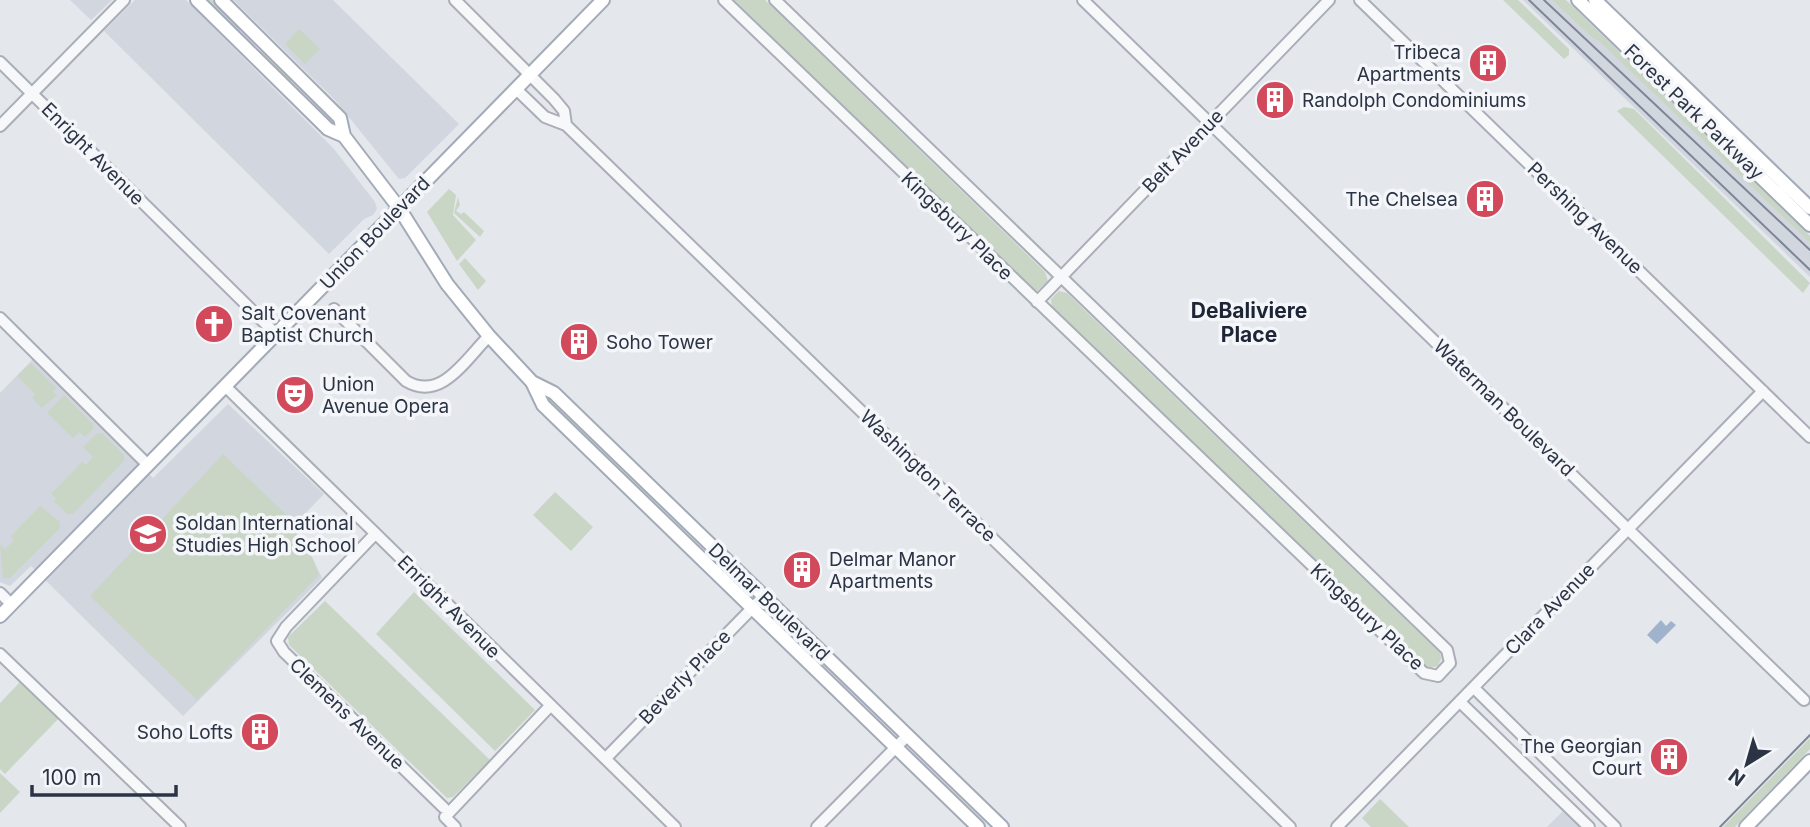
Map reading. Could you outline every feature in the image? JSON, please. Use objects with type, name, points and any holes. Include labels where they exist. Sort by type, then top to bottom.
[{"type":"main road","name":"Delmar Boulevard","points":[[197,0],[328,130],[344,136]]},
{"type":"main road","name":"Delmar Boulevard","points":[[221,0],[340,118],[344,136],[399,208],[447,284],[489,336],[532,382],[543,405],[978,827]]},
{"type":"main road","name":"Union Boulevard","points":[[0,616],[603,0]]},
{"type":"main road","name":"Forest Park Parkway","points":[[1578,0],[1810,225]]},
{"type":"main road","name":"Forest Park Parkway","points":[[1595,0],[1810,208]]},
{"type":"main road","name":"Delmar Boulevard","points":[[532,382],[554,393],[1002,827]]},
{"type":"main road","points":[[1746,827],[1810,761]]},
{"type":"street","points":[[0,126],[124,0]]},
{"type":"street","points":[[456,0],[559,105],[566,125]]},
{"type":"street","name":"Kingsbury Place","points":[[724,0],[1424,673],[1438,676],[1450,663],[1447,650],[775,0]]},
{"type":"street","name":"Waterman Boulevard","points":[[1083,0],[1804,700]]},
{"type":"street","name":"Belt Avenue","points":[[1037,303],[1207,119],[1329,0]]},
{"type":"street","name":"Pershing Avenue","points":[[1360,0],[1810,437]]},
{"type":"street","name":"Enright Avenue","points":[[0,62],[276,334]]},
{"type":"street","points":[[516,89],[545,117],[566,125]]},
{"type":"street","name":"Washington Terrace","points":[[566,125],[1290,827]]},
{"type":"street","points":[[334,309],[405,381],[417,388],[432,388],[443,382],[489,336]]},
{"type":"street","points":[[0,318],[148,465]]},
{"type":"street","name":"Enright Avenue","points":[[225,386],[675,827]]},
{"type":"street","name":"Clara Avenue","points":[[1337,827],[1763,391]]},
{"type":"street","name":"Clemens Avenue","points":[[376,534],[286,627],[276,641],[284,652],[434,799],[444,813]]},
{"type":"street","points":[[0,593],[12,604]]},
{"type":"street","name":"Beverly Place","points":[[606,758],[764,596]]},
{"type":"street","points":[[0,654],[180,827]]},
{"type":"street","points":[[1474,688],[1615,827]]},
{"type":"street","points":[[1460,702],[1589,827]]},
{"type":"street","points":[[455,827],[444,813],[550,706]]},
{"type":"street","points":[[817,827],[907,736]]},
{"type":"shaded area","points":[[70,0],[112,0],[91,20]]},
{"type":"shaded area","points":[[135,0],[186,0],[334,149],[375,202],[377,209],[373,215],[364,219],[329,254],[104,31]]},
{"type":"shaded area","points":[[233,0],[333,0],[459,124],[405,178],[399,179],[335,100]]},
{"type":"shaded area","points":[[1523,0],[1552,0],[1592,38],[1599,40],[1810,243],[1810,277]]},
{"type":"shaded area","name":"Soldan International Studies High School","points":[[34,358],[153,478],[228,404],[324,494],[295,524],[298,545],[312,557],[322,578],[183,716],[31,566],[10,586],[0,582],[0,393]]},
{"type":"shaded area","points":[[1564,810],[1581,827],[1547,827]]},
{"type":"green space","points":[[205,0],[212,0],[241,29],[238,32]]},
{"type":"green space","points":[[734,0],[765,0],[1045,272],[1048,281],[1037,291],[1027,286]]},
{"type":"green space","points":[[1503,0],[1518,0],[1569,49],[1569,55],[1564,59]]},
{"type":"green space","points":[[1552,0],[1566,0],[1810,236],[1810,243],[1599,41],[1592,38]]},
{"type":"green space","points":[[299,29],[320,49],[305,64],[285,44]]},
{"type":"green space","points":[[262,49],[293,79],[289,83],[259,53]]},
{"type":"green space","points":[[1624,107],[1634,109],[1810,283],[1803,293],[1617,111]]},
{"type":"green space","points":[[449,189],[456,195],[453,215],[476,240],[457,261],[427,212]]},
{"type":"green space","points":[[458,197],[460,205],[456,211],[461,214],[464,212],[484,231],[480,237],[454,213]]},
{"type":"green space","points":[[465,258],[486,281],[478,290],[459,264]]},
{"type":"green space","points":[[1059,291],[1067,293],[1440,653],[1438,666],[1427,669],[1052,308],[1051,299]]},
{"type":"green space","points":[[31,363],[56,388],[53,392],[57,395],[42,408],[32,398],[35,394],[17,376]]},
{"type":"green space","points":[[64,395],[93,424],[93,429],[85,437],[79,432],[73,438],[47,413]]},
{"type":"green space","points":[[97,433],[102,433],[124,455],[124,461],[73,514],[67,514],[51,494],[82,462],[86,465],[93,457],[83,447]]},
{"type":"green space","points":[[223,454],[295,523],[298,545],[312,557],[319,575],[197,700],[90,596]]},
{"type":"green space","points":[[555,492],[593,527],[571,551],[533,515]]},
{"type":"green space","points":[[40,506],[60,522],[60,528],[10,578],[3,578],[0,544],[5,549],[14,540],[11,536]]},
{"type":"green space","points":[[414,592],[535,710],[495,751],[376,634]]},
{"type":"green space","points":[[325,601],[490,760],[453,797],[447,798],[289,645],[288,637]]},
{"type":"green space","points":[[21,681],[60,717],[5,774],[0,769],[0,703]]},
{"type":"green space","points":[[1810,738],[1810,749],[1735,827],[1723,827]]},
{"type":"green space","points":[[0,773],[20,792],[0,813]]},
{"type":"green space","points":[[1380,799],[1409,827],[1371,827],[1362,818]]},
{"type":"water","points":[[1661,620],[1666,626],[1671,621],[1676,625],[1657,644],[1647,635]]},
{"type":"tram line","points":[[1529,0],[1810,270]]},
{"type":"tram line","points":[[1544,0],[1810,250]]},
{"type":"tram line","points":[[1720,827],[1810,735]]},
{"type":"place","name":"Tribeca Apartments","points":[[1488,63]]},
{"type":"place","name":"Randolph Condominiums","points":[[1275,100]]},
{"type":"place","name":"The Chelsea","points":[[1485,199]]},
{"type":"place","name":"Salt Covenant Baptist Church","points":[[214,324]]},
{"type":"place","name":"Soho Tower","points":[[579,342]]},
{"type":"place","name":"Union Avenue Opera","points":[[295,395]]},
{"type":"place","name":"Soldan International Studies High School","points":[[148,534]]},
{"type":"place","name":"Delmar Manor Apartments","points":[[802,570]]},
{"type":"place","name":"Soho Lofts","points":[[260,732]]},
{"type":"place","name":"The Georgian Court","points":[[1669,757]]},
{"type":"district","name":"DeBaliviere Place","points":[[1249,322]]}]
